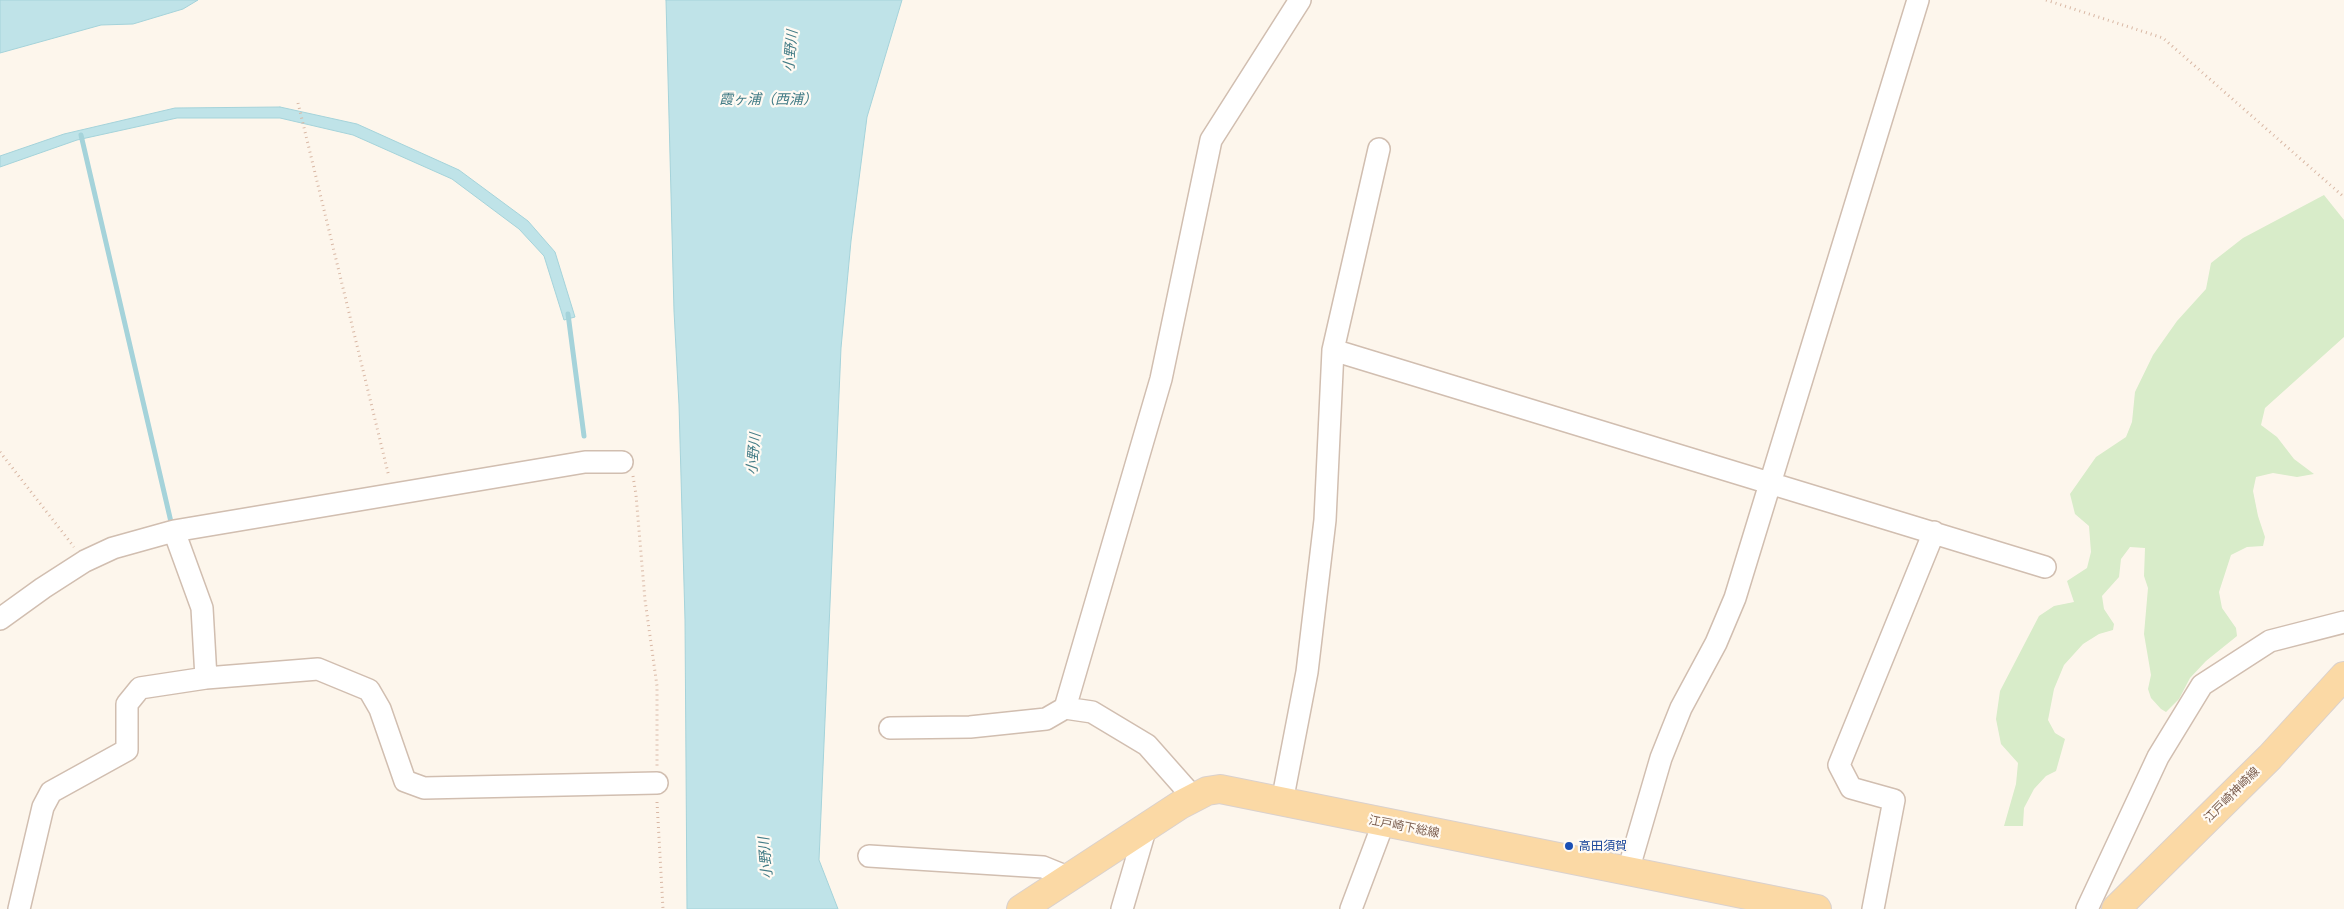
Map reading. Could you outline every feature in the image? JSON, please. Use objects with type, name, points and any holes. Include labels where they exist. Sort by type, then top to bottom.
[{"type":"main road","name":"江戸崎神崎線","points":[[2116,909],[2270,757],[2344,676]]},
{"type":"main road","name":"江戸崎下総線","points":[[1021,909],[1193,797],[1206,791],[1220,789],[1383,824],[1628,870],[1817,909]]},
{"type":"street","points":[[1065,708],[1161,379],[1211,140],[1300,0]]},
{"type":"street","points":[[1628,870],[1661,758],[1681,708],[1716,643],[1735,598],[1918,0]]},
{"type":"street","points":[[1282,802],[1307,672],[1324,530],[1333,350],[1379,149]]},
{"type":"street","points":[[1333,350],[2045,567]]},
{"type":"street","points":[[0,619],[85,561],[113,548],[174,530],[585,462],[622,462]]},
{"type":"street","points":[[174,530],[202,608],[206,678]]},
{"type":"street","points":[[1873,909],[1894,800],[1851,788],[1839,765],[1934,532]]},
{"type":"street","points":[[2087,909],[2158,757],[2202,685],[2270,641],[2344,622]]},
{"type":"street","points":[[19,909],[43,807],[51,792],[127,750],[127,704],[140,688],[206,678],[318,670],[370,690],[380,709],[405,782],[424,788],[657,783]]},
{"type":"street","points":[[890,728],[970,727],[1046,719],[1065,708],[1092,712],[1147,745],[1193,797]]},
{"type":"street","points":[[1351,909],[1383,824]]},
{"type":"street","points":[[1122,909],[1146,827]]},
{"type":"street","points":[[869,856],[1043,866],[1070,878]]},
{"type":"path","points":[[2046,0],[2163,38],[2344,197]]},
{"type":"path","points":[[298,103],[393,495]]},
{"type":"path","points":[[0,452],[85,561]]},
{"type":"path","points":[[622,462],[633,476],[636,495],[644,600],[657,686],[657,783],[663,909]]},
{"type":"green space","points":[[2324,195],[2344,220],[2344,337],[2265,408],[2261,425],[2277,437],[2294,459],[2314,474],[2297,477],[2273,473],[2256,477],[2253,491],[2265,537],[2263,546],[2247,547],[2231,555],[2219,592],[2222,608],[2236,628],[2237,636],[2206,661],[2190,678],[2179,699],[2166,712],[2161,709],[2151,698],[2148,689],[2151,675],[2144,634],[2148,588],[2144,576],[2145,548],[2130,547],[2121,559],[2119,577],[2102,596],[2104,609],[2114,624],[2113,630],[2099,634],[2083,644],[2064,665],[2054,689],[2048,720],[2055,733],[2065,739],[2056,771],[2046,776],[2034,789],[2024,808],[2023,826],[2004,826],[2016,784],[2018,763],[2001,744],[1996,719],[2000,691],[2039,616],[2054,606],[2074,602],[2067,581],[2087,568],[2091,552],[2089,526],[2075,514],[2070,494],[2096,457],[2126,437],[2132,422],[2135,392],[2153,355],[2177,321],[2206,289],[2211,263],[2243,238]]},
{"type":"water","points":[[0,0],[198,0],[183,9],[133,24],[101,25],[0,53]]},
{"type":"water","name":"霞ヶ浦（西浦）","points":[[666,0],[902,0],[867,117],[851,241],[841,348],[819,860],[838,909],[687,909],[685,620],[679,405],[674,311]]},
{"type":"water","points":[[280,107],[357,124],[459,170],[528,221],[555,252],[575,317],[564,320],[544,256],[519,229],[452,179],[353,135],[280,118],[177,118],[77,140],[0,167],[0,156],[64,134],[175,108]]},
{"type":"waterway","points":[[81,135],[171,522]]},
{"type":"waterway","points":[[568,314],[584,436]]},
{"type":"place","name":"高田須賀","points":[[1569,846]]},
{"type":"water label","name":"小野川","points":[[791,51]]},
{"type":"water label","name":"小野川","points":[[754,454]]},
{"type":"water label","name":"小野川","points":[[766,858]]}]
